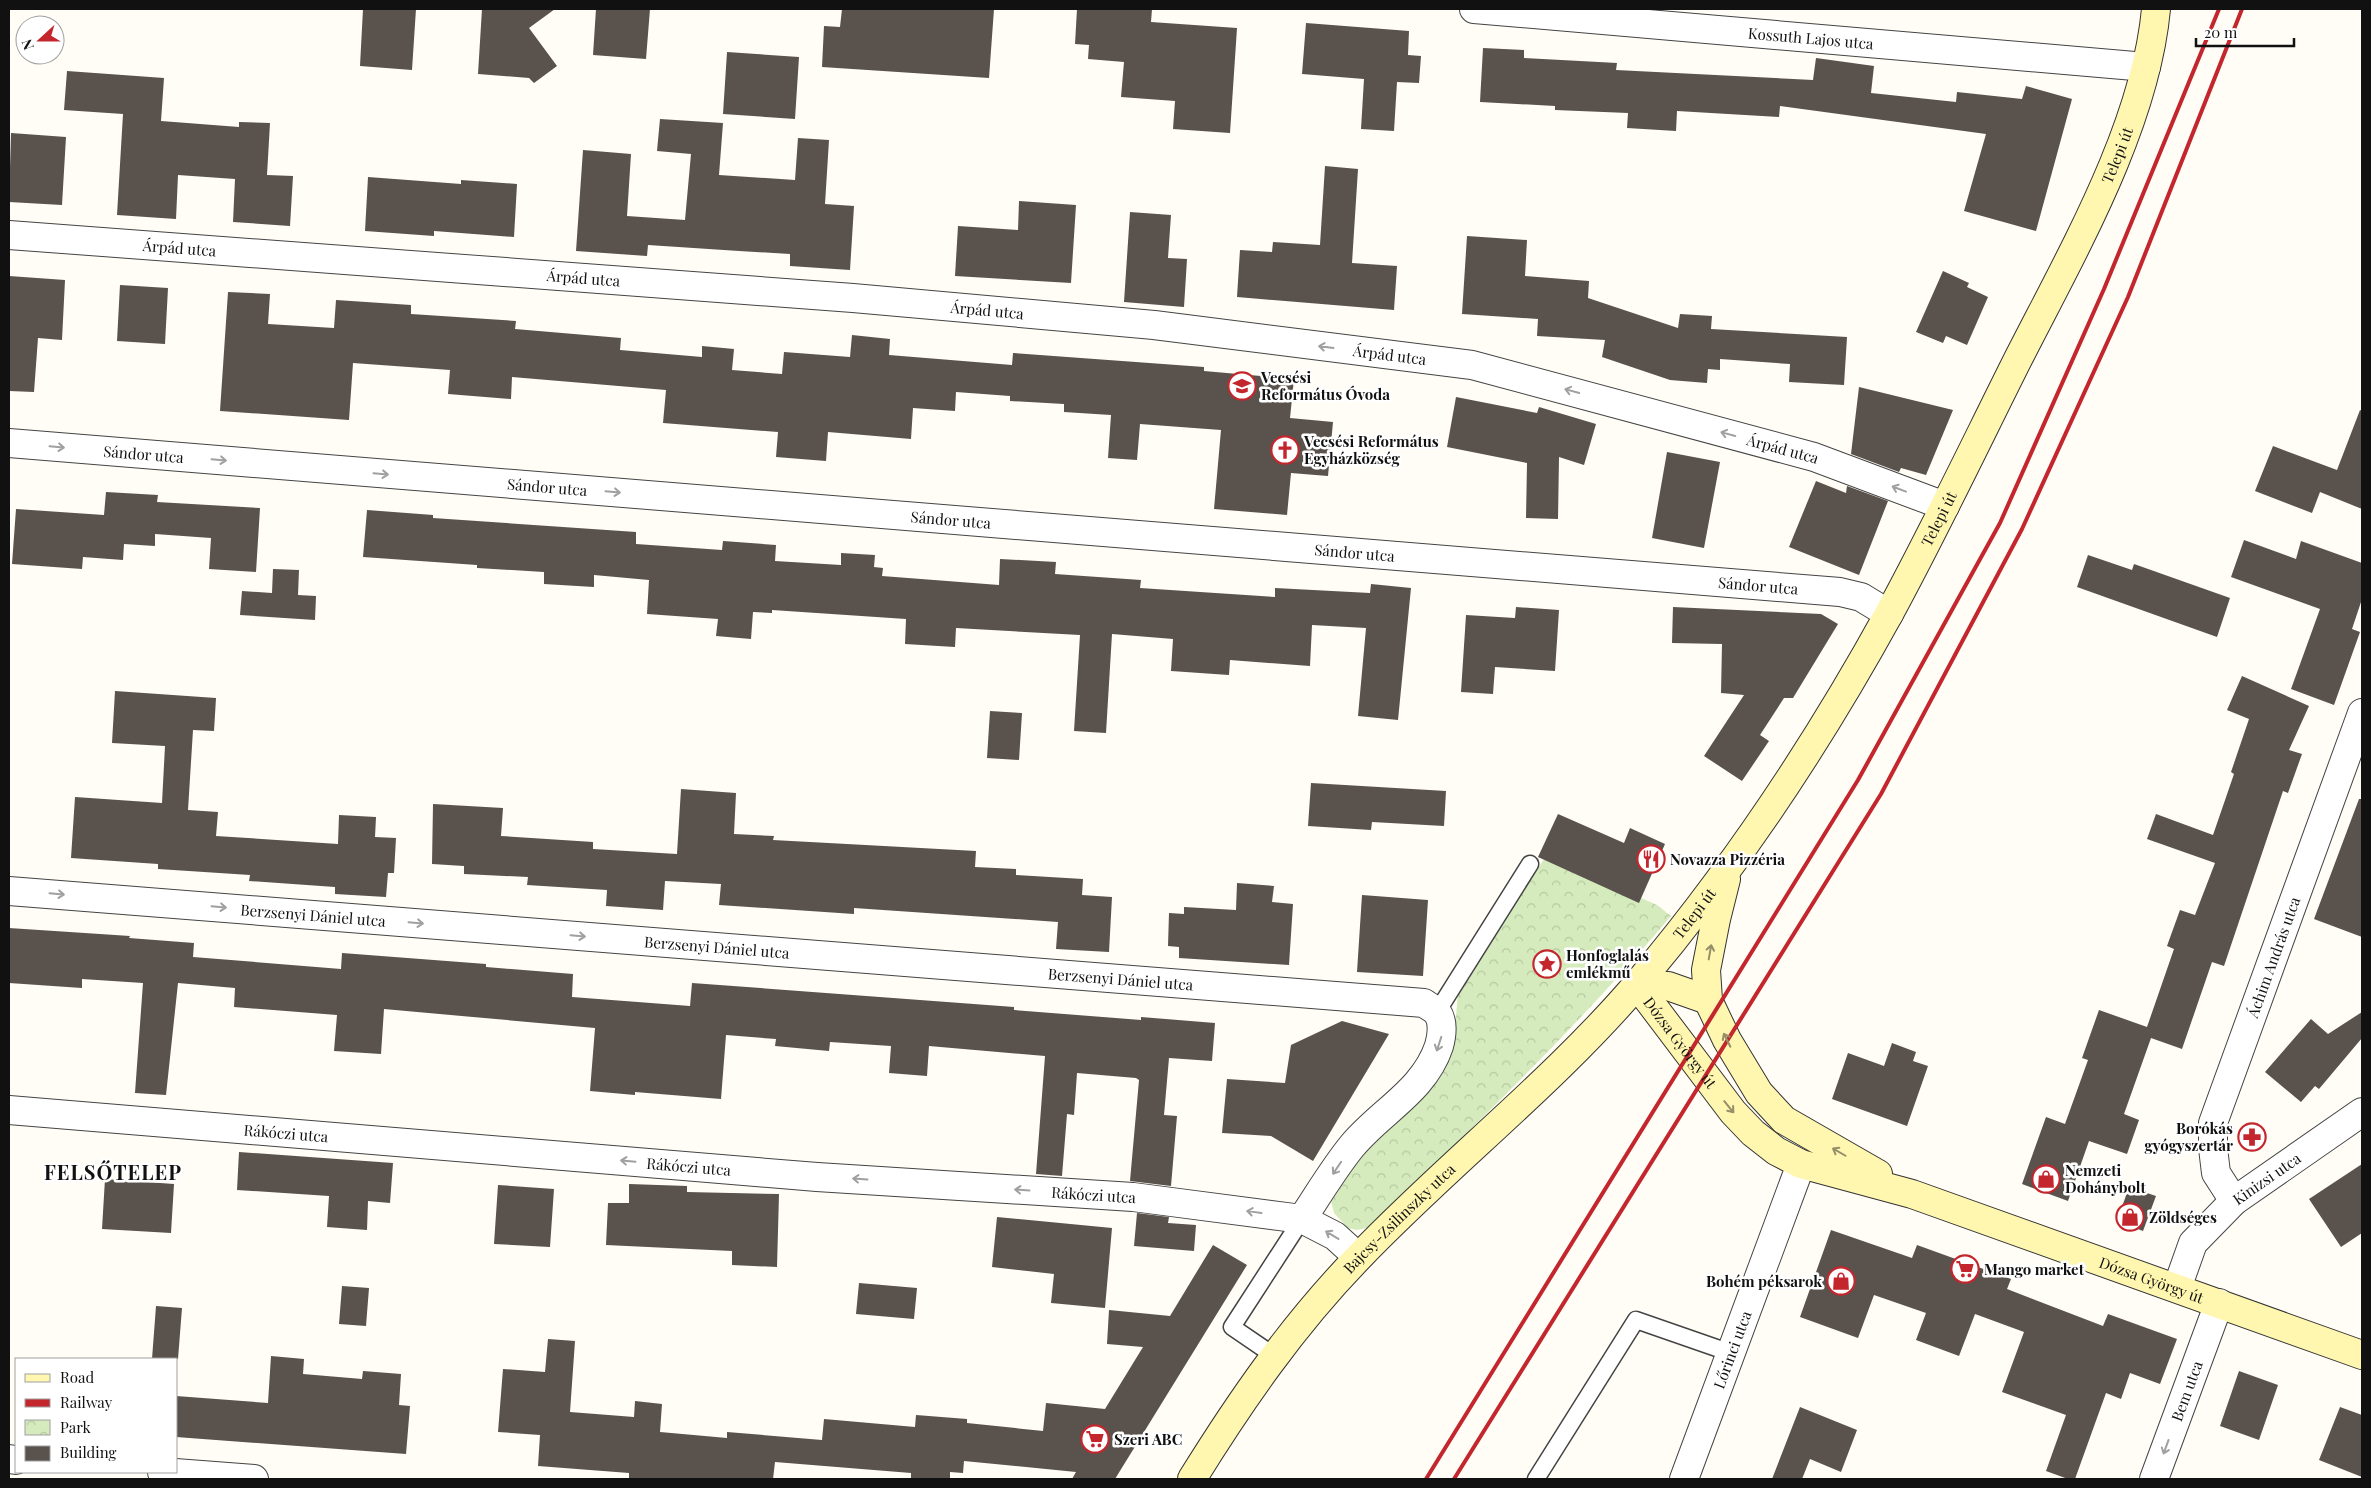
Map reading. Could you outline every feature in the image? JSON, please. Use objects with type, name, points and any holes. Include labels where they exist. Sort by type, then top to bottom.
[{"type":"main road","name":"Telepi út","points":[[1637,985],[1728,870],[1801,762],[1889,614],[2067,265],[2122,143],[2146,66],[2156,9]]},
{"type":"main road","points":[[1708,1000],[1706,970],[1728,870]]},
{"type":"main road","name":"Dózsa György út","points":[[1637,985],[1668,986],[1708,1000],[1739,1062],[1759,1093],[1784,1120],[1912,1194]]},
{"type":"main road","name":"Dózsa György út","points":[[1637,985],[1732,1112],[1752,1133],[1776,1151],[1801,1164],[1912,1194],[2362,1355]]},
{"type":"main road","name":"Bajcsy-Zsilinszky utca","points":[[1192,1479],[1273,1355],[1358,1257],[1562,1064],[1637,985]]},
{"type":"street","name":"Kossuth Lajos utca","points":[[1474,9],[2146,66]]},
{"type":"street","name":"Árpád utca","points":[[9,235],[872,300],[1154,325],[1472,365],[1814,457],[1945,506]]},
{"type":"street","name":"Sándor utca","points":[[9,443],[1840,592],[1861,597],[1889,614]]},
{"type":"street","name":"Áchim András utca","points":[[2234,1201],[2216,1173],[2213,1148],[2214,1123],[2362,713]]},
{"type":"street","name":"Berzsenyi Dániel utca","points":[[9,890],[1430,1008]]},
{"type":"street","points":[[1302,1219],[1352,1146],[1368,1128],[1413,1089],[1433,1063],[1442,1035],[1441,1022],[1430,1008]]},
{"type":"street","name":"Rákóczi utca","points":[[9,1110],[808,1176],[1133,1197],[1302,1219],[1334,1236],[1358,1257]]},
{"type":"street","name":"Kinizsi utca","points":[[2178,1288],[2193,1242],[2234,1201],[2362,1112]]},
{"type":"street","name":"Lőrinci utca","points":[[1684,1479],[1801,1164]]},
{"type":"street","name":"Bem utca","points":[[2154,1479],[2219,1303]]},
{"type":"street","points":[[175,1473],[254,1479]]},
{"type":"lane","points":[[1430,1008],[1530,864]]},
{"type":"lane","points":[[1273,1355],[1232,1326],[1302,1219]]},
{"type":"lane","points":[[1536,1479],[1636,1320],[1731,1353]]},
{"type":"green space","points":[[1546,856],[1657,905],[1671,916],[1562,1037],[1371,1227],[1357,1230],[1348,1228],[1334,1213],[1331,1201],[1337,1186],[1377,1134],[1428,1093],[1446,1068],[1454,1040],[1458,993]]},
{"type":"building","points":[[363,9],[416,9],[412,70],[360,66]]},
{"type":"building","points":[[482,9],[555,9],[529,28],[557,66],[534,83],[529,78],[478,74]]},
{"type":"building","points":[[596,9],[650,9],[646,59],[593,55]]},
{"type":"building","points":[[842,9],[994,9],[989,78],[822,67],[824,26],[840,27]]},
{"type":"building","points":[[1077,9],[1152,9],[1151,22],[1237,28],[1230,133],[1173,129],[1175,101],[1121,97],[1124,62],[1088,59],[1089,45],[1075,44]]},
{"type":"building","points":[[1306,23],[1409,31],[1408,55],[1421,56],[1419,83],[1397,82],[1394,131],[1361,129],[1364,79],[1302,74]]},
{"type":"building","points":[[1483,48],[1524,50],[1524,58],[1617,63],[1616,70],[1813,80],[1816,58],[1874,66],[1871,93],[1956,102],[1957,92],[2022,99],[2026,86],[2072,99],[2036,231],[1964,211],[1986,134],[1780,106],[1779,117],[1677,111],[1676,131],[1627,128],[1628,113],[1555,110],[1555,106],[1480,102]]},
{"type":"building","points":[[727,52],[799,57],[795,119],[723,114]]},
{"type":"building","points":[[67,71],[164,78],[161,121],[239,127],[239,122],[270,123],[267,175],[293,176],[290,226],[233,222],[235,179],[178,175],[176,219],[117,215],[123,114],[64,110]]},
{"type":"building","points":[[660,119],[723,123],[719,175],[795,180],[798,138],[829,140],[825,204],[854,206],[850,270],[790,266],[790,254],[648,245],[647,256],[576,251],[583,150],[631,154],[627,216],[685,220],[691,154],[657,151]]},
{"type":"building","points":[[11,133],[66,137],[62,205],[9,202]]},
{"type":"building","points":[[1325,166],[1358,169],[1352,263],[1397,266],[1394,310],[1237,297],[1240,250],[1272,252],[1273,242],[1320,245]]},
{"type":"building","points":[[368,177],[461,184],[461,180],[517,184],[514,237],[434,231],[434,236],[365,231]]},
{"type":"building","points":[[1019,201],[1076,205],[1071,283],[955,276],[958,226],[1018,230]]},
{"type":"building","points":[[1130,212],[1171,215],[1168,258],[1187,259],[1184,307],[1124,302]]},
{"type":"building","points":[[1467,236],[1527,240],[1525,276],[1589,281],[1588,298],[1678,328],[1680,314],[1712,316],[1711,329],[1847,337],[1844,385],[1789,382],[1790,364],[1720,359],[1720,370],[1708,369],[1707,383],[1670,380],[1602,357],[1605,340],[1537,336],[1538,319],[1462,314]]},
{"type":"building","points":[[1943,271],[1969,283],[1967,287],[1988,297],[1967,345],[1946,336],[1943,343],[1916,332]]},
{"type":"building","points":[[9,276],[65,280],[62,340],[38,338],[34,392],[9,391]]},
{"type":"building","points":[[120,285],[168,288],[165,344],[117,341]]},
{"type":"building","points":[[228,292],[270,294],[268,324],[334,328],[336,300],[411,305],[411,314],[516,321],[515,329],[621,338],[620,350],[702,357],[702,346],[734,349],[732,370],[782,374],[784,352],[850,357],[852,335],[890,339],[889,355],[1012,365],[1013,353],[1204,367],[1204,371],[1294,379],[1290,418],[1333,422],[1328,476],[1291,473],[1287,515],[1214,509],[1221,430],[1140,424],[1137,460],[1108,458],[1111,415],[1064,412],[1064,404],[1010,401],[1010,396],[956,392],[955,411],[913,408],[911,439],[828,432],[826,461],[776,457],[778,432],[663,423],[666,390],[512,377],[511,399],[448,394],[450,370],[353,363],[349,420],[220,411]]},
{"type":"building","points":[[1859,387],[1953,410],[1926,475],[1901,468],[1899,472],[1851,454]]},
{"type":"building","points":[[1456,397],[1537,413],[1539,407],[1596,424],[1584,465],[1559,457],[1558,519],[1526,518],[1527,463],[1447,447]]},
{"type":"building","points":[[2360,410],[2362,411],[2362,509],[2320,492],[2312,513],[2255,491],[2273,446],[2337,470]]},
{"type":"building","points":[[1667,452],[1720,462],[1704,548],[1652,538]]},
{"type":"building","points":[[1816,481],[1846,493],[1847,486],[1888,501],[1859,575],[1789,547]]},
{"type":"building","points":[[106,492],[158,495],[157,502],[260,508],[256,572],[209,569],[211,538],[155,534],[155,546],[124,544],[123,560],[83,557],[82,569],[12,564],[16,509],[104,515]]},
{"type":"building","points":[[367,510],[433,515],[433,518],[636,532],[636,544],[722,550],[723,541],[776,545],[775,561],[841,565],[841,553],[875,555],[874,567],[883,568],[882,576],[999,585],[1000,559],[1056,562],[1055,574],[1141,580],[1140,588],[1275,597],[1275,588],[1370,593],[1371,584],[1411,588],[1398,720],[1358,716],[1366,628],[1312,625],[1310,666],[1230,660],[1229,675],[1171,671],[1173,639],[1112,634],[1106,733],[1074,731],[1080,635],[956,628],[955,647],[905,644],[906,619],[772,610],[772,613],[753,612],[751,639],[716,636],[718,619],[647,614],[649,580],[594,575],[594,587],[544,584],[544,572],[477,568],[477,565],[363,557]]},
{"type":"building","points":[[2244,540],[2296,559],[2301,541],[2362,563],[2362,599],[2352,629],[2360,632],[2334,705],[2291,689],[2320,609],[2231,577]]},
{"type":"building","points":[[2088,555],[2132,570],[2134,564],[2230,598],[2217,637],[2077,587]]},
{"type":"building","points":[[273,569],[299,570],[298,595],[316,596],[315,620],[240,615],[242,591],[272,593]]},
{"type":"building","points":[[1516,607],[1559,610],[1555,671],[1495,667],[1493,694],[1461,692],[1466,615],[1515,618]]},
{"type":"building","points":[[1673,607],[1821,614],[1838,624],[1793,698],[1784,698],[1760,735],[1769,741],[1742,781],[1704,756],[1744,695],[1721,693],[1722,644],[1672,643]]},
{"type":"building","points":[[2242,676],[2309,706],[2289,750],[2302,754],[2288,793],[2283,791],[2224,966],[2212,962],[2182,1049],[2151,1038],[2124,1114],[2139,1120],[2127,1154],[2089,1141],[2068,1201],[2022,1184],[2046,1117],[2065,1124],[2088,1060],[2082,1058],[2099,1010],[2147,1027],[2174,949],[2167,946],[2180,910],[2195,915],[2215,863],[2147,839],[2156,814],[2213,835],[2234,774],[2231,772],[2249,719],[2227,710]]},
{"type":"building","points":[[115,691],[216,698],[214,731],[193,730],[188,810],[218,812],[216,836],[338,844],[339,815],[376,817],[375,837],[396,838],[394,873],[388,873],[386,897],[335,894],[335,887],[249,881],[250,875],[158,869],[158,864],[71,858],[75,797],[162,803],[165,746],[112,743]]},
{"type":"building","points":[[990,711],[1022,713],[1019,760],[987,758]]},
{"type":"building","points":[[1311,783],[1446,791],[1444,826],[1372,822],[1371,830],[1308,826]]},
{"type":"building","points":[[681,789],[736,793],[734,834],[774,836],[773,840],[976,851],[975,867],[1016,869],[1016,875],[1083,879],[1082,895],[1112,897],[1109,952],[1056,949],[1058,922],[854,908],[854,914],[719,905],[721,884],[665,881],[663,910],[606,906],[607,890],[527,885],[528,877],[464,874],[464,866],[432,864],[433,804],[503,808],[501,836],[593,842],[593,849],[677,854]]},
{"type":"building","points":[[2359,799],[2362,799],[2362,937],[2314,919]]},
{"type":"building","points":[[1558,814],[1624,843],[1630,828],[1665,844],[1639,903],[1538,857]]},
{"type":"building","points":[[1237,883],[1274,886],[1272,902],[1293,904],[1289,965],[1179,958],[1179,947],[1168,946],[1169,913],[1184,914],[1184,907],[1236,910]]},
{"type":"building","points":[[1362,895],[1428,900],[1423,976],[1357,972]]},
{"type":"building","points":[[9,928],[130,936],[129,938],[194,943],[193,957],[341,969],[342,953],[486,964],[486,967],[573,974],[572,997],[690,1006],[692,983],[1014,1007],[1014,1010],[1141,1020],[1141,1017],[1215,1023],[1212,1061],[1169,1058],[1164,1115],[1177,1116],[1171,1186],[1130,1181],[1139,1080],[1136,1078],[1077,1073],[1074,1115],[1067,1114],[1062,1176],[1036,1174],[1045,1056],[929,1046],[927,1076],[889,1073],[891,1046],[830,1042],[829,1051],[775,1046],[776,1039],[726,1035],[721,1099],[635,1092],[635,1095],[590,1091],[595,1028],[384,1009],[381,1054],[334,1051],[337,1015],[234,1007],[235,988],[178,983],[166,1095],[135,1093],[143,983],[82,979],[82,988],[9,983]]},
{"type":"building","points":[[2362,1012],[2362,1038],[2319,1089],[2315,1086],[2301,1102],[2265,1072],[2311,1019],[2328,1034]]},
{"type":"building","points":[[1342,1021],[1389,1034],[1313,1161],[1271,1136],[1222,1133],[1227,1079],[1285,1083],[1291,1045]]},
{"type":"building","points":[[1892,1043],[1916,1052],[1913,1061],[1928,1066],[1907,1126],[1832,1099],[1848,1053],[1884,1066]]},
{"type":"building","points":[[239,1152],[393,1163],[390,1203],[368,1201],[367,1230],[327,1227],[329,1196],[237,1190]]},
{"type":"building","points":[[2362,1164],[2362,1233],[2341,1247],[2309,1199]]},
{"type":"building","points":[[105,1179],[174,1184],[171,1233],[102,1229]]},
{"type":"building","points":[[629,1184],[687,1186],[687,1192],[779,1194],[777,1267],[732,1265],[732,1251],[606,1245],[608,1203],[629,1203]]},
{"type":"building","points":[[498,1185],[554,1189],[550,1247],[494,1244]]},
{"type":"building","points":[[2129,1187],[2156,1196],[2143,1231],[2117,1221]]},
{"type":"building","points":[[1137,1213],[1169,1217],[1168,1223],[1196,1225],[1194,1251],[1134,1246]]},
{"type":"building","points":[[997,1217],[1112,1228],[1105,1308],[1051,1303],[1054,1274],[992,1267]]},
{"type":"building","points":[[1831,1230],[1912,1258],[1917,1245],[2011,1279],[2007,1289],[2103,1326],[2108,1314],[2177,1339],[2160,1384],[2130,1373],[2121,1399],[2106,1393],[2075,1479],[2068,1479],[2046,1471],[2066,1415],[2002,1392],[2024,1332],[1975,1314],[1959,1356],[1916,1340],[1926,1313],[1874,1295],[1858,1338],[1800,1317]]},
{"type":"building","points":[[1213,1245],[1247,1265],[1115,1479],[1072,1479],[1076,1472],[964,1461],[963,1473],[950,1472],[950,1479],[911,1479],[911,1473],[775,1462],[773,1479],[629,1479],[629,1473],[538,1466],[540,1435],[498,1432],[503,1369],[545,1372],[548,1339],[575,1341],[570,1412],[634,1417],[635,1401],[662,1404],[660,1432],[727,1438],[727,1432],[822,1440],[824,1419],[915,1427],[916,1415],[967,1419],[967,1423],[1043,1431],[1046,1403],[1105,1409],[1143,1347],[1107,1344],[1109,1310],[1170,1316]]},
{"type":"building","points":[[859,1283],[917,1288],[914,1319],[856,1314]]},
{"type":"building","points":[[342,1286],[369,1288],[366,1326],[339,1324]]},
{"type":"building","points":[[156,1306],[182,1308],[178,1359],[152,1358]]},
{"type":"building","points":[[271,1356],[304,1359],[303,1374],[362,1379],[363,1371],[401,1374],[399,1405],[410,1406],[406,1454],[178,1437],[178,1396],[268,1403]]},
{"type":"building","points":[[2239,1371],[2278,1385],[2259,1440],[2220,1426]]},
{"type":"building","points":[[1800,1407],[1857,1430],[1841,1472],[1810,1459],[1802,1479],[1772,1479]]},
{"type":"building","points":[[2340,1407],[2362,1415],[2362,1477],[2319,1460]]},
{"type":"railway","points":[[1426,1479],[1858,780],[2000,523],[2104,289],[2219,9]]},
{"type":"railway","points":[[1454,1479],[1881,794],[2022,529],[2128,297],[2242,9]]},
{"type":"place","name":"Vecsési Református Óvoda","points":[[1242,386]]},
{"type":"place","name":"Vecsési Református Egyházközség","points":[[1285,450]]},
{"type":"place","name":"Novazza Pizzéria","points":[[1651,859]]},
{"type":"place","name":"Honfoglalás emlékmű","points":[[1547,964]]},
{"type":"place","name":"Borókás gyógyszertár","points":[[2252,1137]]},
{"type":"place","name":"Nemzeti Dohánybolt","points":[[2046,1179]]},
{"type":"place","name":"Zöldséges","points":[[2130,1217]]},
{"type":"place","name":"Mango market","points":[[1965,1269]]},
{"type":"place","name":"Bohém péksarok","points":[[1841,1281]]},
{"type":"place","name":"Szeri ABC","points":[[1095,1439]]},
{"type":"district","name":"FELSŐTELEP","points":[[113,1171]]}]
